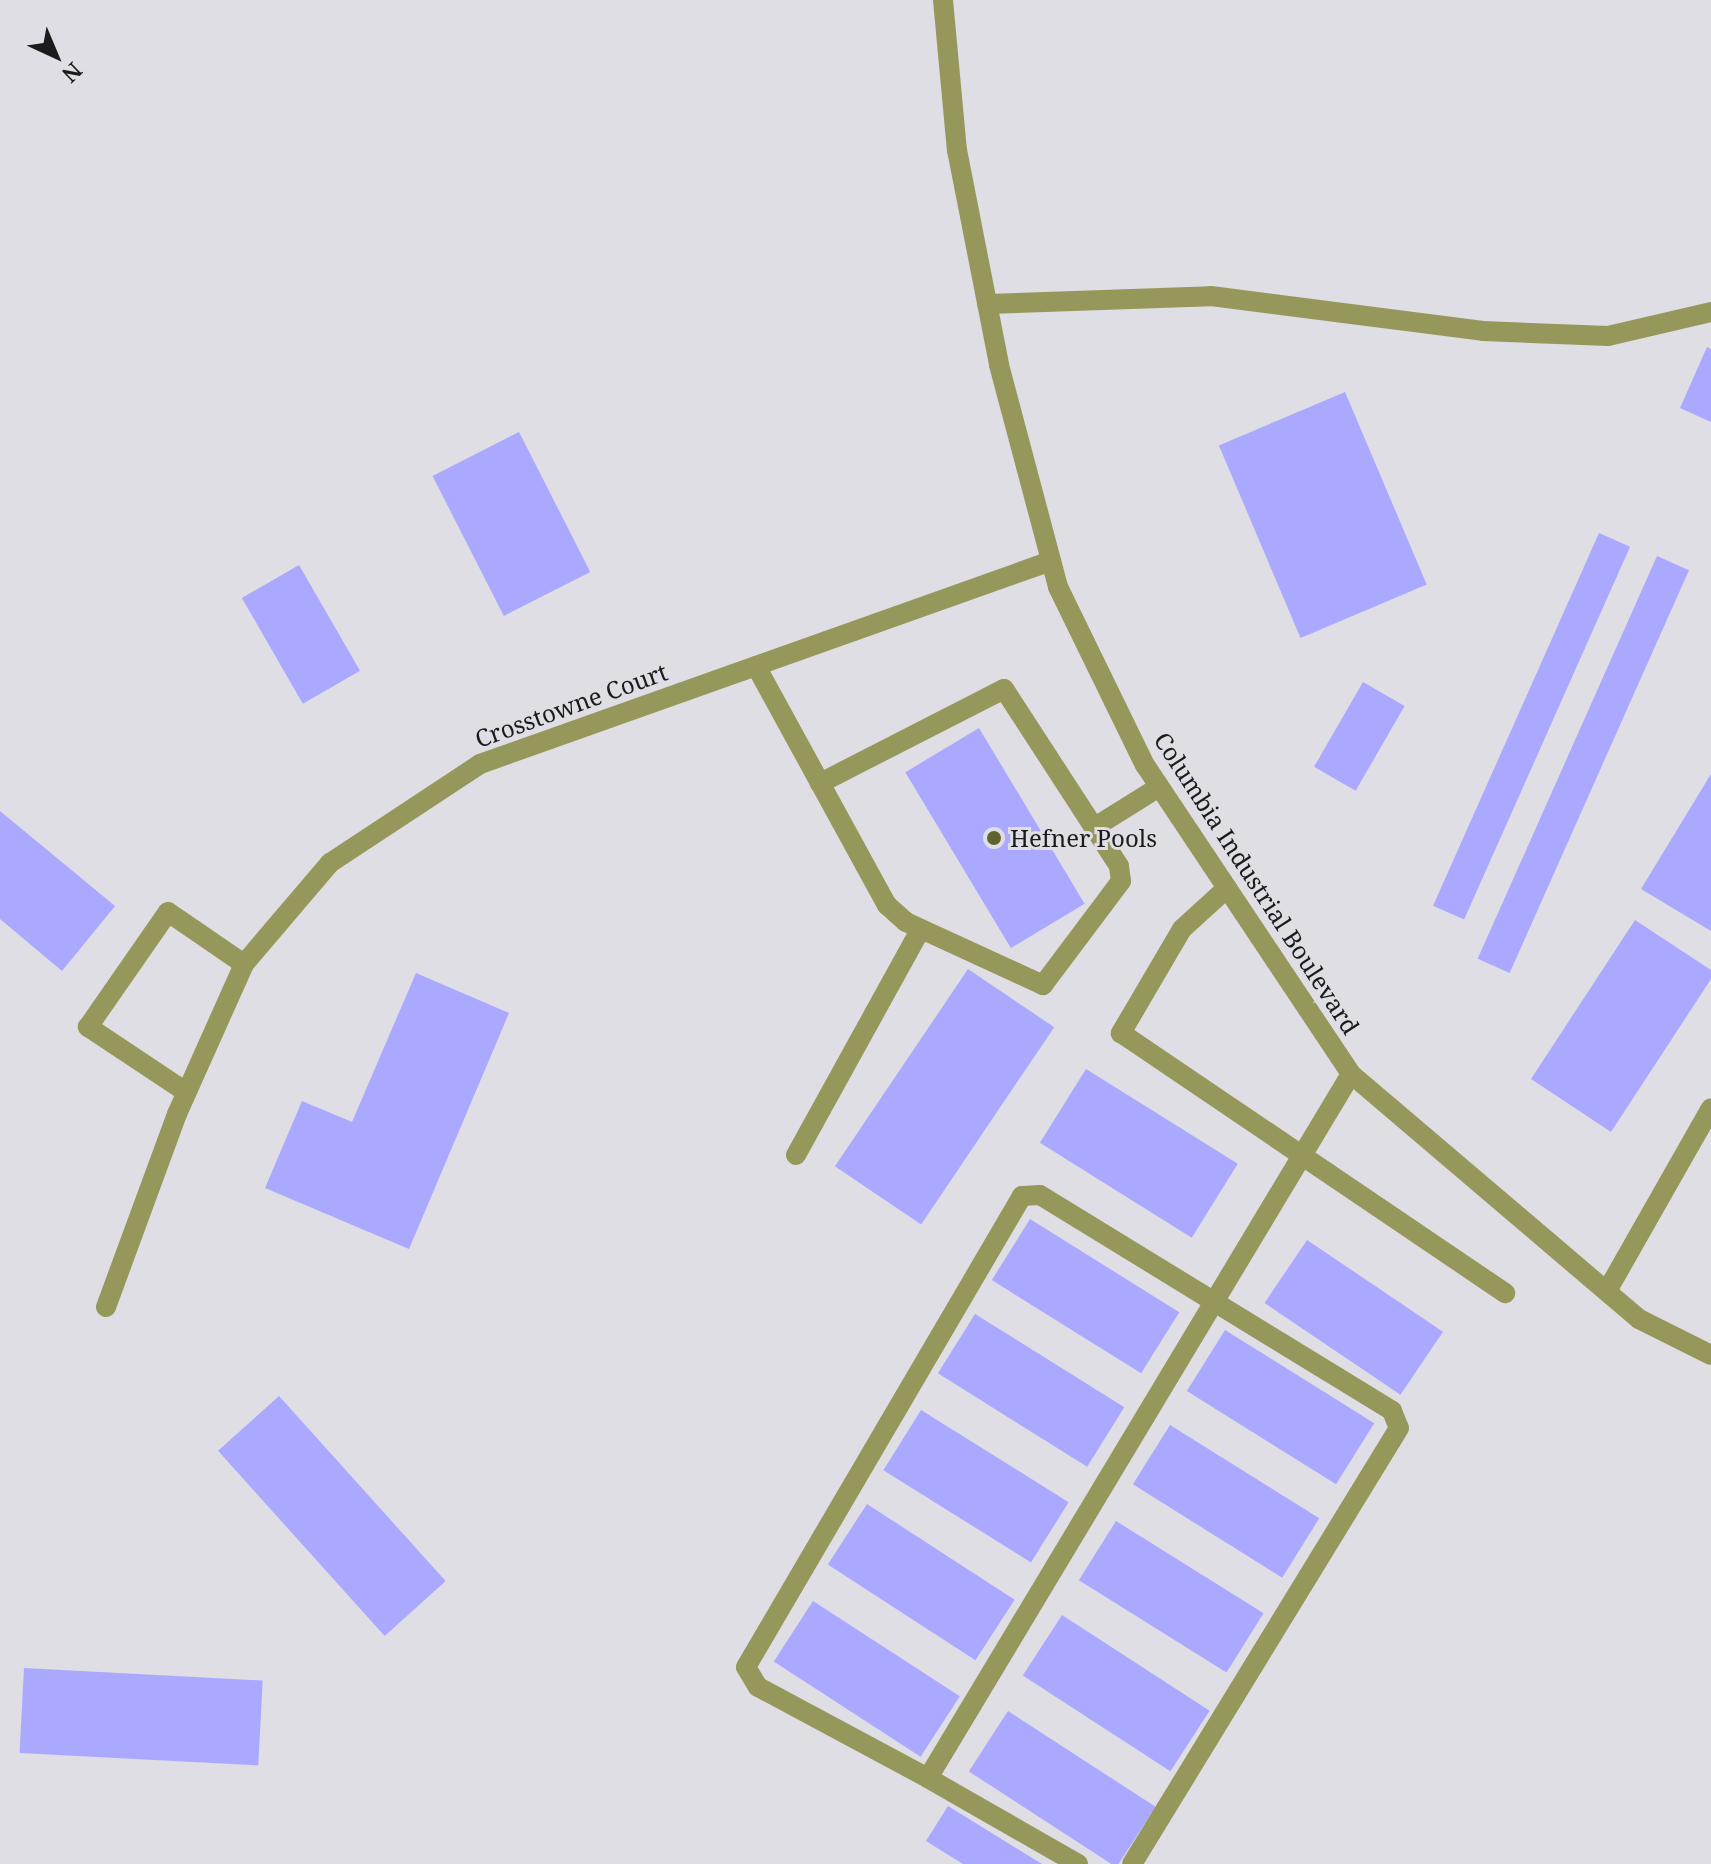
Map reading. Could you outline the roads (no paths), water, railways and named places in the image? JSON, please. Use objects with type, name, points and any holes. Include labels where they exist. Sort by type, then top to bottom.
[{"type":"street","name":"Columbia Industrial Boulevard","points":[[943,0],[957,150],[987,304],[1051,561],[1159,787],[1351,1074],[1639,1319],[1711,1355]]},
{"type":"street","points":[[987,304],[1211,296],[1483,331],[1608,336],[1711,312]]},
{"type":"street","name":"Crosstowne Court","points":[[106,1307],[186,1092],[244,964],[330,863],[480,764],[1051,561]]},
{"type":"street","points":[[756,666],[820,783],[887,905],[921,929],[1043,985],[1121,881],[1095,827],[1004,689],[820,783]]},
{"type":"street","points":[[1095,827],[1159,787]]},
{"type":"street","points":[[1227,888],[1182,929],[1121,1033],[1505,1293]]},
{"type":"street","points":[[186,1092],[88,1027],[168,912],[244,964]]},
{"type":"street","points":[[796,1155],[921,929]]},
{"type":"street","points":[[928,1778],[1298,1155],[1351,1074]]},
{"type":"street","points":[[1607,1291],[1711,1108]]},
{"type":"street","points":[[1078,1864],[928,1778],[758,1687],[746,1667],[1022,1196],[1040,1195],[1392,1411],[1399,1428],[1132,1864]]},
{"type":"place","name":"Hefner Pools","points":[[994,838]]}]
